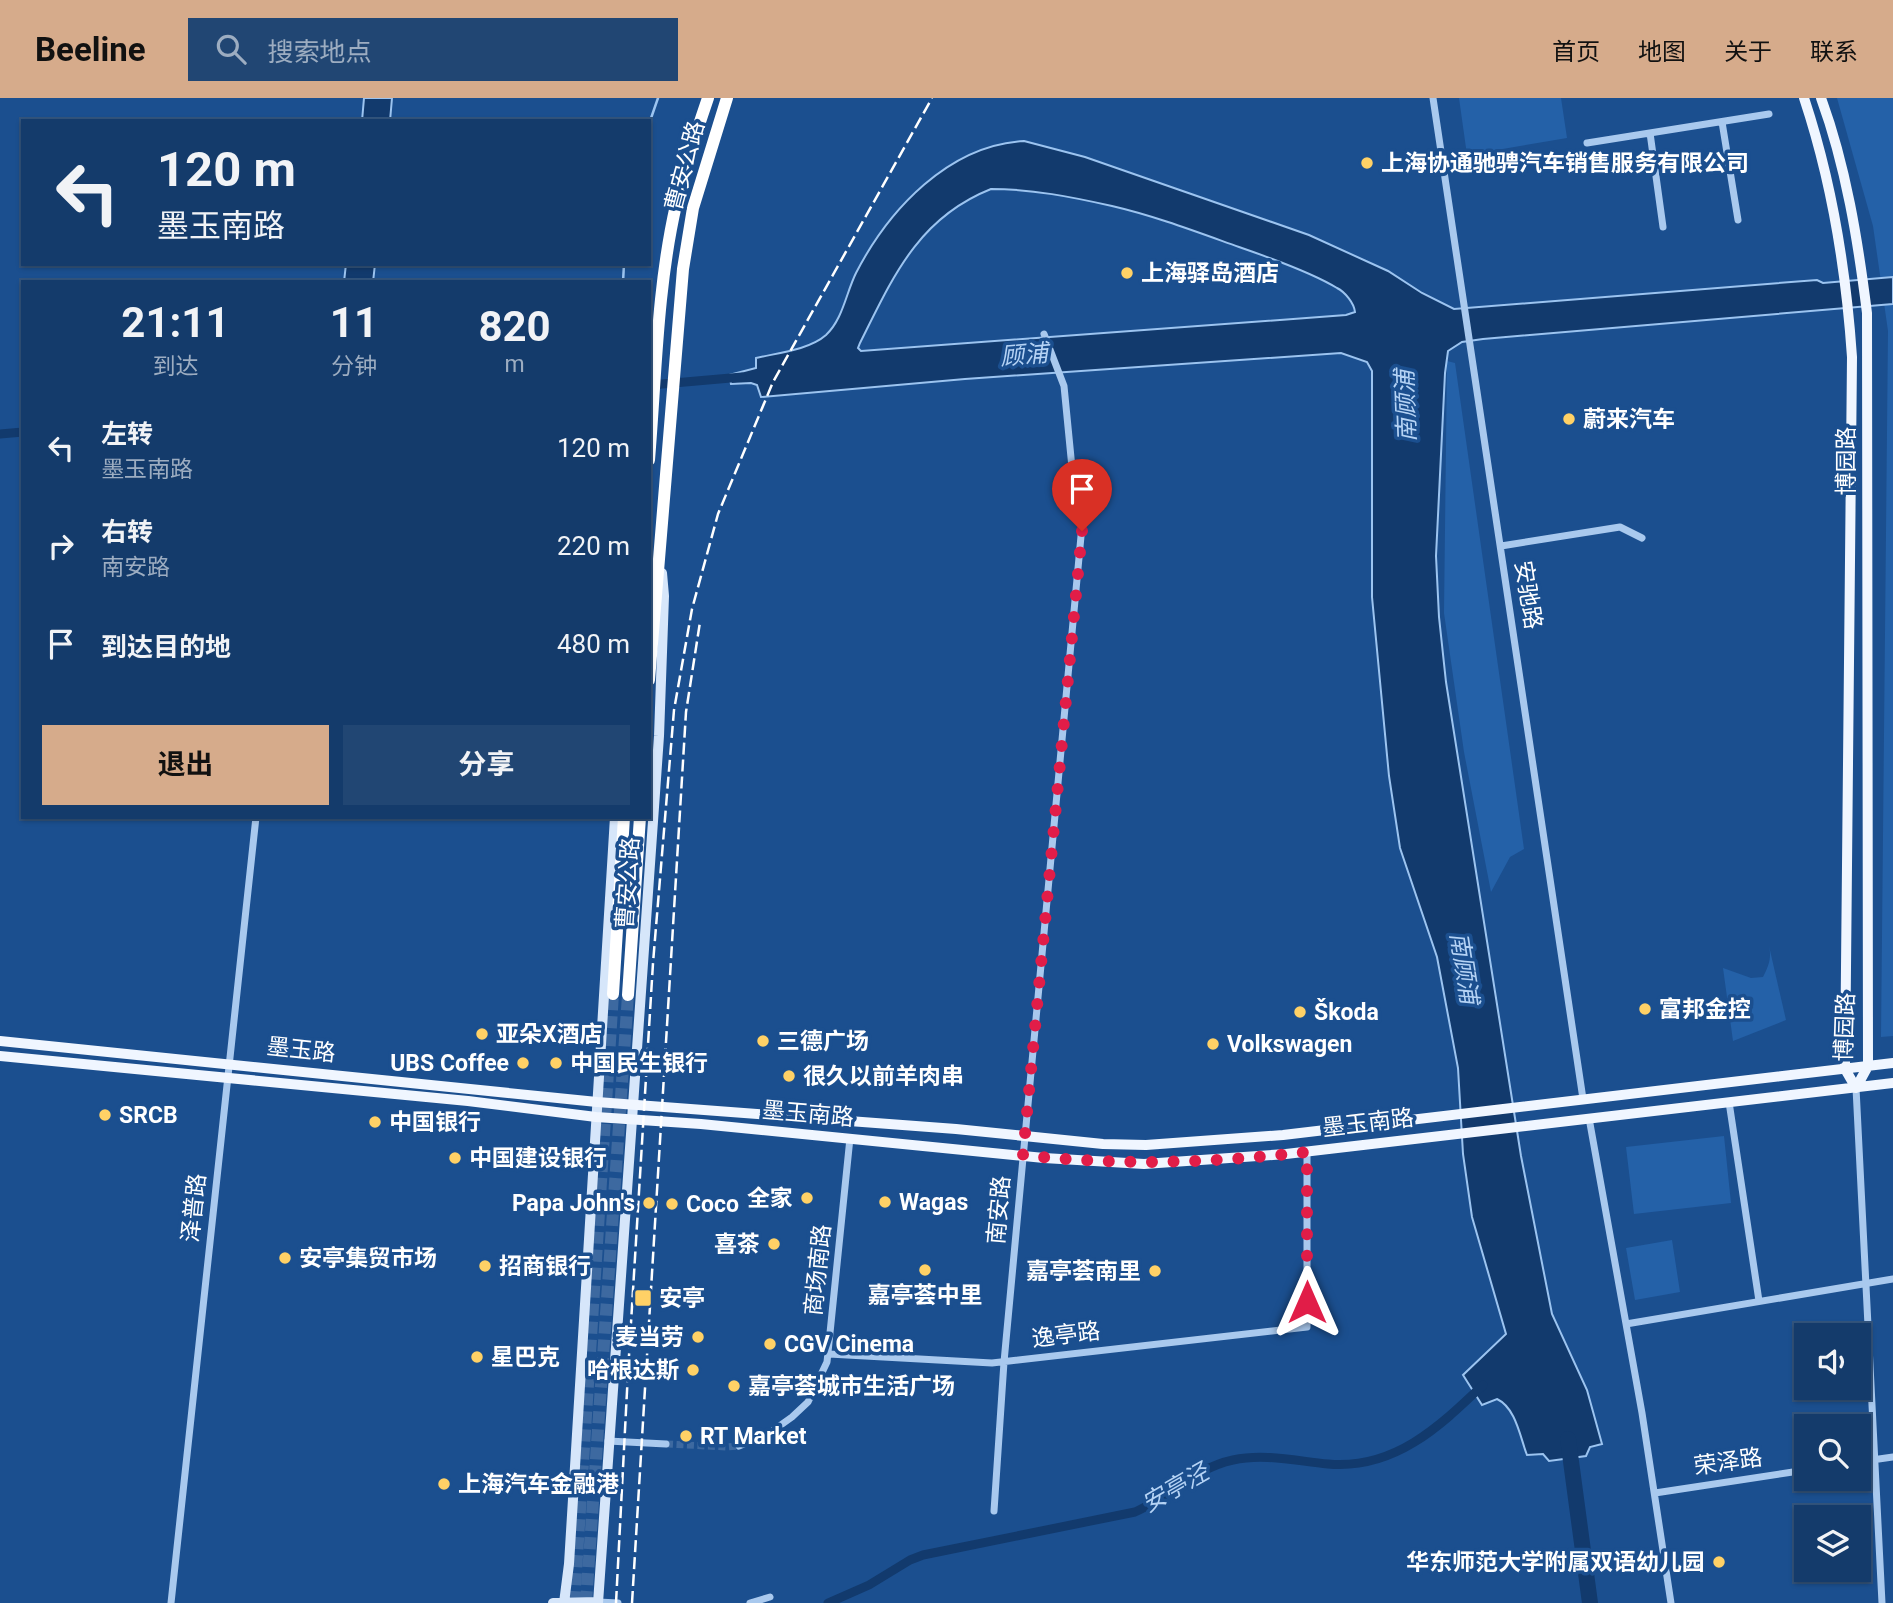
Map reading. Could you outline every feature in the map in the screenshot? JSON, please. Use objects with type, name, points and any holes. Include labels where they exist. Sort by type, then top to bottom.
[{"type":"highway","name":"曹安公路","points":[[651,437],[666,264],[675,207],[708,98]]},
{"type":"highway","name":"曹安公路","points":[[651,654],[684,269],[693,208],[727,98]]},
{"type":"highway","name":"曹安公路","points":[[613,993],[624,819]]},
{"type":"highway","name":"曹安公路","points":[[628,995],[640,819]]},
{"type":"main road","name":"博园路","points":[[1804,98],[1830,191],[1849,311],[1852,403],[1845,1069],[1856,1088]]},
{"type":"main road","name":"博园路","points":[[1821,98],[1835,143],[1862,275],[1867,313],[1868,1066],[1856,1088]]},
{"type":"main road","name":"曹安公路","points":[[631,1119],[659,736],[664,596],[660,539]]},
{"type":"main road","name":"曹安公路","points":[[564,1602],[569,1564],[615,819]]},
{"type":"main road","name":"墨玉路","points":[[0,1041],[597,1102]]},
{"type":"main road","name":"墨玉路","points":[[0,1056],[227,1076],[596,1117]]},
{"type":"main road","name":"墨玉南路","points":[[597,1102],[956,1129],[1025,1138],[1146,1145],[1283,1135],[1893,1063]]},
{"type":"main road","name":"墨玉南路","points":[[596,1117],[1144,1164],[1307,1152],[1893,1083]]},
{"type":"main road","points":[[552,1603],[598,1603],[631,1119]]},
{"type":"street","name":"安驰路","points":[[1433,98],[1583,1099]]},
{"type":"street","points":[[1587,143],[1769,114]]},
{"type":"street","points":[[1722,122],[1738,220]]},
{"type":"street","points":[[1650,133],[1663,227]]},
{"type":"street","name":"南安路","points":[[994,1511],[1004,1362],[1084,504],[1073,478],[1064,386],[1044,334]]},
{"type":"street","points":[[1501,546],[1620,527],[1642,538]]},
{"type":"street","name":"泽普路","points":[[172,1603],[256,819]]},
{"type":"street","points":[[1856,1088],[1882,1603]]},
{"type":"street","points":[[1729,1102],[1759,1301]]},
{"type":"street","points":[[1589,1118],[1656,1493],[1671,1603]]},
{"type":"street","name":"商场南路","points":[[739,1446],[771,1432],[808,1402],[829,1354],[850,1139]]},
{"type":"street","name":"逸亭路","points":[[829,1354],[992,1363],[1307,1327],[1307,1152]]},
{"type":"street","points":[[1626,1324],[1893,1279]]},
{"type":"street","points":[[608,1441],[666,1444]]},
{"type":"street","points":[[1871,1461],[1893,1457]]},
{"type":"street","name":"荣泽路","points":[[1656,1493],[1794,1472]]},
{"type":"street","points":[[750,1603],[770,1597]]},
{"type":"street","points":[[598,1603],[618,1603]]},
{"type":"shaded area","points":[[1459,98],[1561,98],[1567,138],[1467,155]]},
{"type":"shaded area","points":[[1837,98],[1893,98],[1893,1036],[1881,1037],[1888,331],[1873,226]]},
{"type":"shaded area","points":[[1447,361],[1455,363],[1524,849],[1510,857],[1491,892],[1464,752],[1444,613]]},
{"type":"shaded area","points":[[1769,946],[1786,1020],[1733,1041],[1723,968],[1751,978],[1763,977],[1770,959]]},
{"type":"shaded area","points":[[1724,1136],[1731,1203],[1634,1214],[1626,1147]]},
{"type":"shaded area","points":[[1672,1240],[1680,1292],[1635,1300],[1626,1248]]},
{"type":"water","points":[[364,98],[392,98],[390,119],[362,119]]},
{"type":"water","points":[[1024,141],[1085,157],[1309,235],[1388,271],[1422,293],[1454,309],[1817,280],[1823,283],[1893,277],[1893,304],[1483,339],[1462,342],[1448,351],[1436,556],[1446,682],[1521,1156],[1552,1314],[1587,1390],[1602,1444],[1590,1447],[1586,1456],[1549,1461],[1543,1454],[1527,1455],[1509,1409],[1497,1399],[1482,1405],[1463,1375],[1506,1334],[1472,1217],[1463,1154],[1458,1068],[1437,957],[1400,848],[1389,776],[1372,597],[1372,371],[1367,362],[1341,353],[965,379],[761,397],[757,385],[731,384],[729,375],[756,368],[756,358],[802,348],[826,335],[844,306],[856,273],[870,249],[904,204],[924,184],[947,168],[971,154],[997,145]],"holes":[[[991,189],[1022,190],[1097,203],[1192,230],[1276,260],[1327,282],[1346,295],[1355,312],[1346,315],[861,351],[858,348],[860,343],[884,295],[926,233],[966,201]]]},
{"type":"water","points":[[346,266],[375,266],[373,280],[344,280]]},
{"type":"waterway","points":[[651,119],[658,98]]},
{"type":"waterway","points":[[623,280],[624,266]]},
{"type":"waterway","name":"顾浦","points":[[651,385],[742,377]]},
{"type":"waterway","name":"顾浦","points":[[0,434],[21,432]]},
{"type":"waterway","name":"安亭泾","points":[[828,1603],[869,1585],[923,1555],[1135,1512],[1206,1469],[1233,1460],[1268,1457],[1328,1464],[1374,1460],[1394,1453],[1432,1430],[1483,1385]]},
{"type":"waterway","name":"南顾浦","points":[[1568,1439],[1590,1603]]},
{"type":"tunnel","points":[[574,1603],[613,994]]},
{"type":"tunnel","points":[[586,1603],[628,995]]},
{"type":"tunnel","points":[[666,1444],[739,1446]]},
{"type":"railway","points":[[616,1603],[653,963],[674,710],[692,609],[718,514],[773,382],[932,98]]},
{"type":"railway","points":[[632,1603],[686,712],[700,622]]},
{"type":"place","name":"上海协通驰骋汽车销售服务有限公司","points":[[1367,163]]},
{"type":"place","name":"上海驿岛酒店","points":[[1127,273]]},
{"type":"place","name":"蔚来汽车","points":[[1569,419]]},
{"type":"place","name":"富邦金控","points":[[1645,1009]]},
{"type":"place","name":"Škoda","points":[[1300,1012]]},
{"type":"place","name":"亚朵X酒店","points":[[482,1034]]},
{"type":"place","name":"三德广场","points":[[763,1041]]},
{"type":"place","name":"Volkswagen","points":[[1213,1044]]},
{"type":"place","name":"UBS Coffee","points":[[523,1063]]},
{"type":"place","name":"中国民生银行","points":[[556,1063]]},
{"type":"place","name":"很久以前羊肉串","points":[[789,1076]]},
{"type":"place","name":"SRCB","points":[[105,1115]]},
{"type":"place","name":"中国银行","points":[[375,1122]]},
{"type":"place","name":"中国建设银行","points":[[455,1158]]},
{"type":"place","name":"全家","points":[[807,1198]]},
{"type":"place","name":"Wagas","points":[[885,1202]]},
{"type":"place","name":"Papa John's","points":[[649,1203]]},
{"type":"place","name":"Coco","points":[[672,1204]]},
{"type":"place","name":"喜茶","points":[[774,1244]]},
{"type":"place","name":"安亭集贸市场","points":[[285,1258]]},
{"type":"place","name":"招商银行","points":[[485,1266]]},
{"type":"place","name":"嘉亭荟中里","points":[[925,1270]]},
{"type":"place","name":"嘉亭荟南里","points":[[1155,1271]]},
{"type":"place","name":"安亭","points":[[643,1298]]},
{"type":"place","name":"麦当劳","points":[[698,1337]]},
{"type":"place","name":"CGV Cinema","points":[[770,1344]]},
{"type":"place","name":"星巴克","points":[[477,1357]]},
{"type":"place","name":"哈根达斯","points":[[693,1370]]},
{"type":"place","name":"嘉亭荟城市生活广场","points":[[734,1386]]},
{"type":"place","name":"RT Market","points":[[686,1436]]},
{"type":"place","name":"上海汽车金融港","points":[[444,1484]]},
{"type":"place","name":"华东师范大学附属双语幼儿园","points":[[1719,1562]]},
{"type":"route","points":[[1082,531],[1023,1155],[1144,1164],[1307,1152],[1307,1302]]}]
